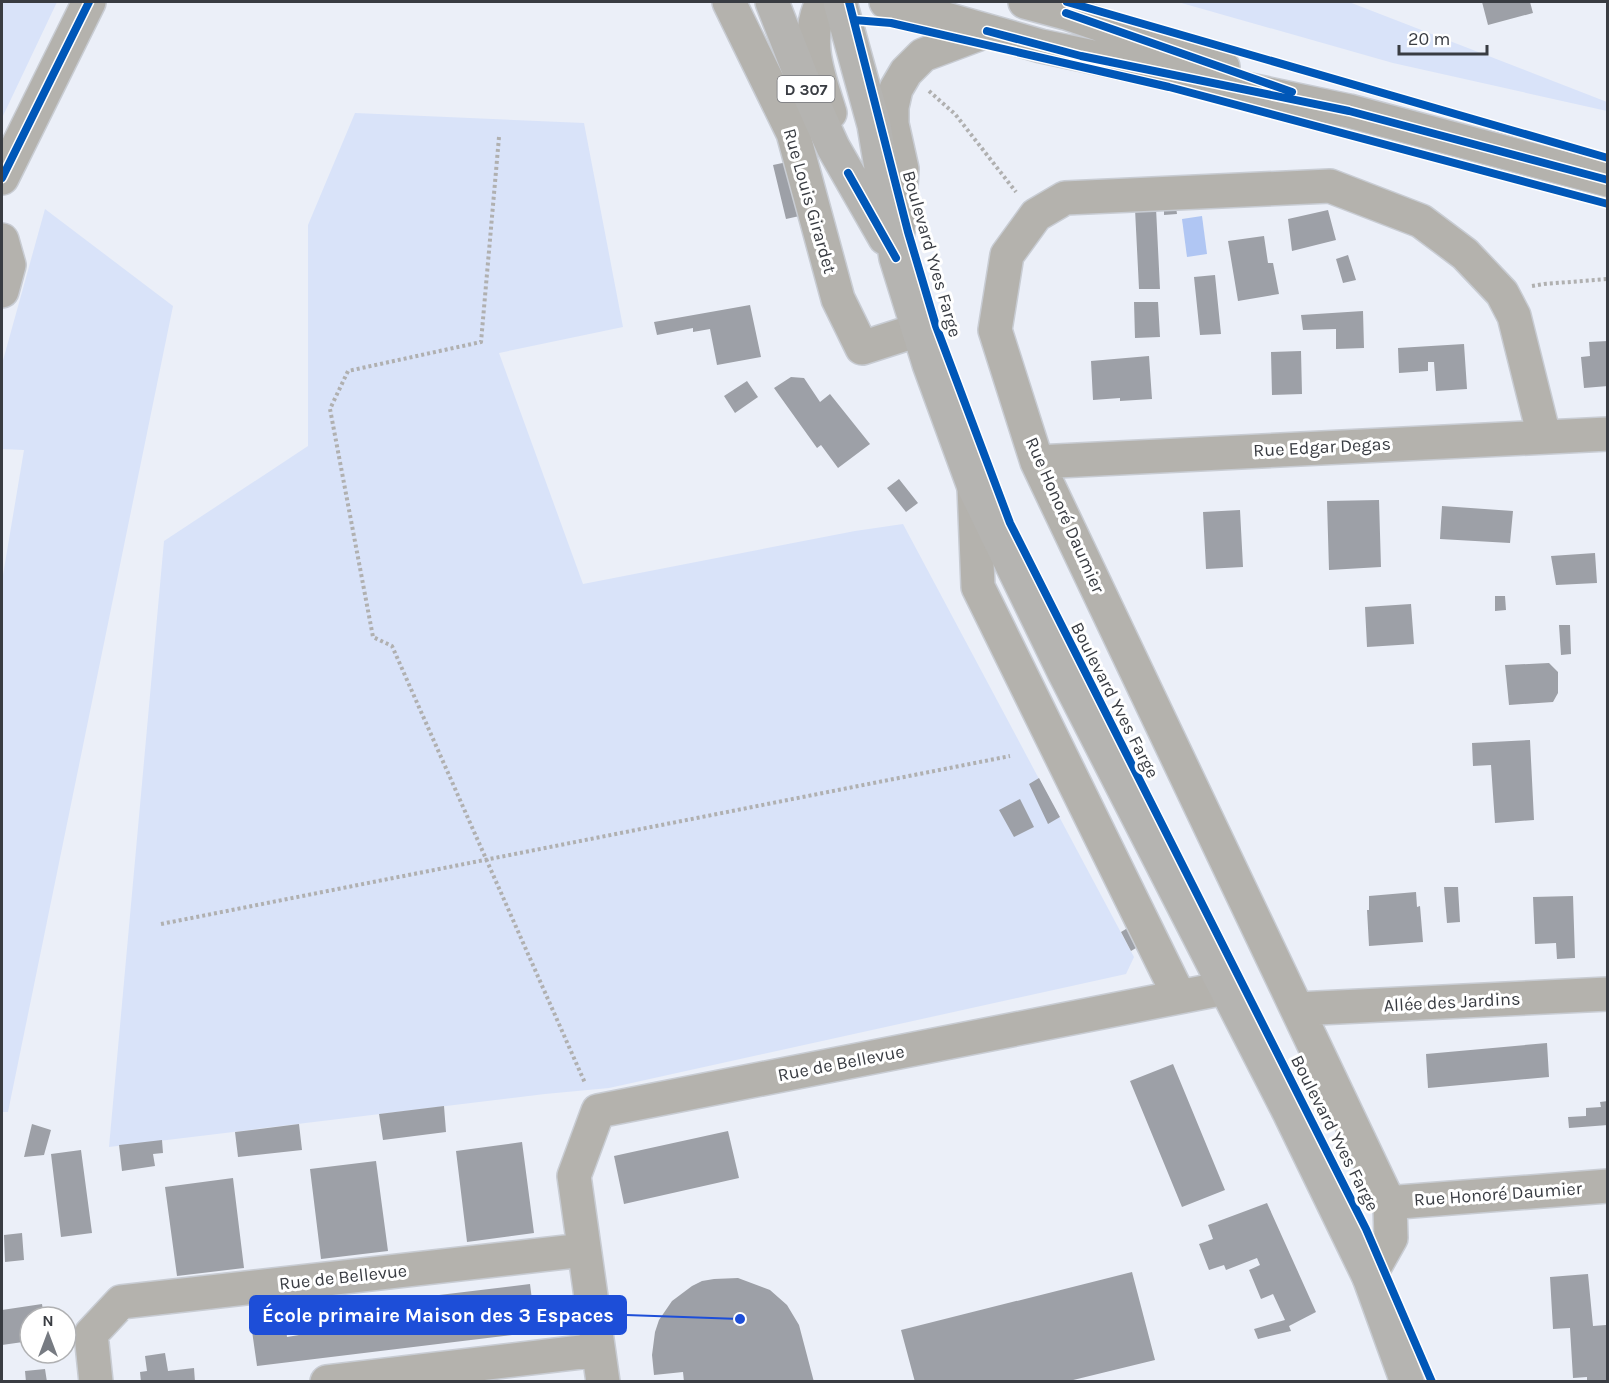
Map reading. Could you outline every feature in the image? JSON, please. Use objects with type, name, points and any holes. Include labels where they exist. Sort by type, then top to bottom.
[{"type":"main road","name":"Boulevard Yves Farge","points":[[772,2],[801,76],[833,147],[896,258]]},
{"type":"main road","name":"Boulevard Yves Farge","points":[[840,2],[874,125],[896,258],[929,364],[974,487],[1064,672],[1369,1277],[1407,1382]]},
{"type":"street","points":[[2,178],[89,2]]},
{"type":"street","name":"Rue Louis Girardet","points":[[729,2],[793,133],[838,299],[862,348],[918,330]]},
{"type":"street","points":[[822,2],[816,14],[813,38],[814,62],[848,173]]},
{"type":"street","points":[[886,2],[1081,56],[1349,111],[1608,180]]},
{"type":"street","points":[[1025,2],[1052,7],[1349,111]]},
{"type":"street","points":[[896,258],[902,169],[892,123],[892,107],[896,89],[906,72],[923,55],[987,31]]},
{"type":"street","name":"Rue Honoré Daumier","points":[[1369,1277],[1391,1238],[1390,1205],[1037,462],[995,330],[1007,255],[1036,215],[1065,198],[1330,186],[1422,221],[1465,254],[1502,293],[1514,316],[1544,436]]},
{"type":"street","points":[[2,240],[9,265],[2,291]]},
{"type":"street","name":"Rue Edgar Degas","points":[[1037,462],[1608,434]]},
{"type":"street","points":[[974,487],[978,588],[1179,996]]},
{"type":"street","name":"Rue de Bellevue","points":[[598,1112],[1225,988]]},
{"type":"street","name":"Allée des Jardins","points":[[1297,1009],[1608,994]]},
{"type":"street","points":[[598,1112],[574,1176],[603,1382]]},
{"type":"street","name":"Rue Honoré Daumier","points":[[1390,1205],[1399,1202],[1608,1186]]},
{"type":"street","name":"Rue de Bellevue","points":[[96,1382],[91,1334],[121,1302],[584,1250]]},
{"type":"street","points":[[327,1382],[598,1350]]},
{"type":"path","points":[[928,90],[955,114],[1022,201],[1036,215]]},
{"type":"path","points":[[499,137],[481,342],[348,371],[330,409],[374,637],[392,646],[598,1112]]},
{"type":"path","points":[[1502,293],[1544,284],[1608,279]]},
{"type":"path","points":[[161,924],[1010,756]]},
{"type":"shaded area","points":[[2,2],[57,2],[2,118]]},
{"type":"shaded area","points":[[1178,2],[1349,2],[1607,102],[1607,111],[1393,63]]},
{"type":"shaded area","points":[[355,113],[584,123],[623,327],[499,353],[583,584],[855,531],[903,524],[1134,957],[1126,974],[609,1088],[109,1147],[164,541],[308,446],[308,225]]},
{"type":"shaded area","points":[[45,209],[173,306],[8,1112],[2,1112],[2,581],[24,450],[2,449],[2,364]]},
{"type":"water","points":[[1202,216],[1207,254],[1187,257],[1182,219]]},
{"type":"building","points":[[1482,2],[1530,2],[1533,13],[1488,25]]},
{"type":"building","points":[[792,161],[804,215],[786,219],[773,165]]},
{"type":"building","points":[[1164,207],[1176,207],[1177,214],[1164,215]]},
{"type":"building","points":[[1156,208],[1160,289],[1139,289],[1135,209]]},
{"type":"building","points":[[1328,210],[1336,240],[1292,251],[1288,219]]},
{"type":"building","points":[[1264,236],[1268,263],[1273,263],[1279,294],[1238,301],[1228,241]]},
{"type":"building","points":[[1348,255],[1356,280],[1343,283],[1336,259]]},
{"type":"building","points":[[1215,275],[1221,334],[1200,335],[1194,277]]},
{"type":"building","points":[[1134,302],[1158,302],[1160,337],[1135,338]]},
{"type":"building","points":[[750,305],[761,357],[717,365],[710,329],[693,332],[693,328],[657,335],[654,322]]},
{"type":"building","points":[[1363,311],[1364,348],[1336,349],[1336,329],[1303,330],[1301,315]]},
{"type":"building","points":[[1608,341],[1608,386],[1584,388],[1581,357],[1590,356],[1589,342]]},
{"type":"building","points":[[1464,344],[1467,389],[1436,391],[1434,362],[1428,362],[1428,371],[1399,373],[1398,348]]},
{"type":"building","points":[[1301,351],[1302,394],[1272,395],[1271,352]]},
{"type":"building","points":[[1149,356],[1152,399],[1093,400],[1091,361]]},
{"type":"building","points":[[791,377],[804,378],[820,402],[830,394],[870,444],[838,468],[821,445],[817,448],[774,388]]},
{"type":"building","points":[[747,381],[758,397],[735,413],[724,396]]},
{"type":"building","points":[[899,479],[918,503],[906,512],[887,488]]},
{"type":"building","points":[[1379,500],[1381,567],[1329,570],[1327,501]]},
{"type":"building","points":[[1442,506],[1513,511],[1510,543],[1440,539]]},
{"type":"building","points":[[1240,510],[1243,567],[1206,569],[1203,512]]},
{"type":"building","points":[[1595,553],[1597,583],[1556,585],[1551,556]]},
{"type":"building","points":[[1495,596],[1505,596],[1506,610],[1495,611]]},
{"type":"building","points":[[1411,604],[1414,644],[1367,647],[1365,607]]},
{"type":"building","points":[[1559,625],[1570,625],[1571,654],[1561,655]]},
{"type":"building","points":[[1549,663],[1558,672],[1558,693],[1553,702],[1509,705],[1505,665]]},
{"type":"building","points":[[1530,740],[1534,820],[1495,823],[1491,765],[1473,766],[1472,743]]},
{"type":"building","points":[[1039,778],[1060,817],[1048,824],[1029,784]]},
{"type":"building","points":[[1020,799],[1034,827],[1014,837],[999,810]]},
{"type":"building","points":[[1444,887],[1458,887],[1460,922],[1447,923]]},
{"type":"building","points":[[1416,892],[1417,907],[1420,906],[1423,942],[1369,946],[1367,910],[1369,910],[1369,896]]},
{"type":"building","points":[[1573,896],[1575,958],[1557,959],[1556,943],[1535,944],[1533,897]]},
{"type":"building","points":[[1131,926],[1141,945],[1131,951],[1121,932]]},
{"type":"building","points":[[1547,1043],[1549,1077],[1428,1088],[1426,1054]]},
{"type":"building","points":[[1173,1064],[1225,1190],[1182,1207],[1130,1081]]},
{"type":"building","points":[[1608,1101],[1608,1125],[1569,1128],[1568,1117],[1586,1116],[1586,1108],[1601,1107],[1600,1102]]},
{"type":"building","points":[[444,1106],[446,1132],[383,1140],[379,1114]]},
{"type":"building","points":[[32,1124],[51,1130],[44,1155],[24,1157]]},
{"type":"building","points":[[299,1124],[302,1150],[238,1157],[235,1132]]},
{"type":"building","points":[[728,1131],[739,1178],[624,1204],[614,1156]]},
{"type":"building","points":[[162,1140],[163,1153],[153,1154],[155,1166],[122,1171],[119,1145]]},
{"type":"building","points":[[522,1142],[534,1233],[467,1242],[456,1151]]},
{"type":"building","points":[[81,1150],[92,1233],[61,1237],[51,1154]]},
{"type":"building","points":[[376,1161],[388,1251],[321,1259],[310,1169]]},
{"type":"building","points":[[233,1178],[244,1268],[177,1276],[165,1187]]},
{"type":"building","points":[[1267,1203],[1316,1312],[1289,1326],[1291,1331],[1258,1339],[1254,1329],[1285,1320],[1273,1294],[1261,1299],[1249,1270],[1260,1265],[1257,1258],[1226,1270],[1224,1265],[1209,1270],[1199,1244],[1213,1239],[1208,1225]]},
{"type":"building","points":[[22,1233],[24,1260],[5,1262],[4,1235]]},
{"type":"building","points":[[1132,1272],[1155,1360],[1065,1382],[915,1382],[901,1330]]},
{"type":"building","points":[[1588,1274],[1593,1326],[1606,1325],[1608,1382],[1587,1382],[1587,1377],[1573,1378],[1570,1328],[1553,1329],[1550,1277]]},
{"type":"building","points":[[738,1278],[770,1290],[787,1305],[799,1325],[814,1382],[684,1382],[683,1372],[654,1375],[652,1355],[655,1332],[659,1320],[672,1301],[702,1281]]},
{"type":"building","points":[[530,1284],[536,1332],[257,1366],[250,1317],[284,1313],[287,1337],[317,1332],[314,1310]]},
{"type":"building","points":[[18,1308],[18,1343],[2,1345],[2,1310]]},
{"type":"building","points":[[165,1353],[168,1371],[194,1368],[195,1382],[141,1382],[140,1372],[147,1371],[145,1356]]},
{"type":"building","points":[[45,1369],[47,1382],[26,1382],[25,1371]]},
{"type":"cycle path","points":[[2,178],[89,2]]},
{"type":"cycle path","points":[[849,2],[908,232],[936,326],[1010,523],[1366,1229],[1432,1382]]},
{"type":"cycle path","points":[[1067,2],[1608,158]]},
{"type":"cycle path","points":[[1066,13],[1292,92]]},
{"type":"cycle path","points":[[854,20],[891,23],[1169,87],[1608,204]]},
{"type":"cycle path","points":[[987,31],[1081,56],[1349,111],[1608,180]]},
{"type":"cycle path","points":[[848,173],[896,258]]},
{"type":"place","name":"École primaire Maison des 3 Espaces","points":[[740,1319]]}]
